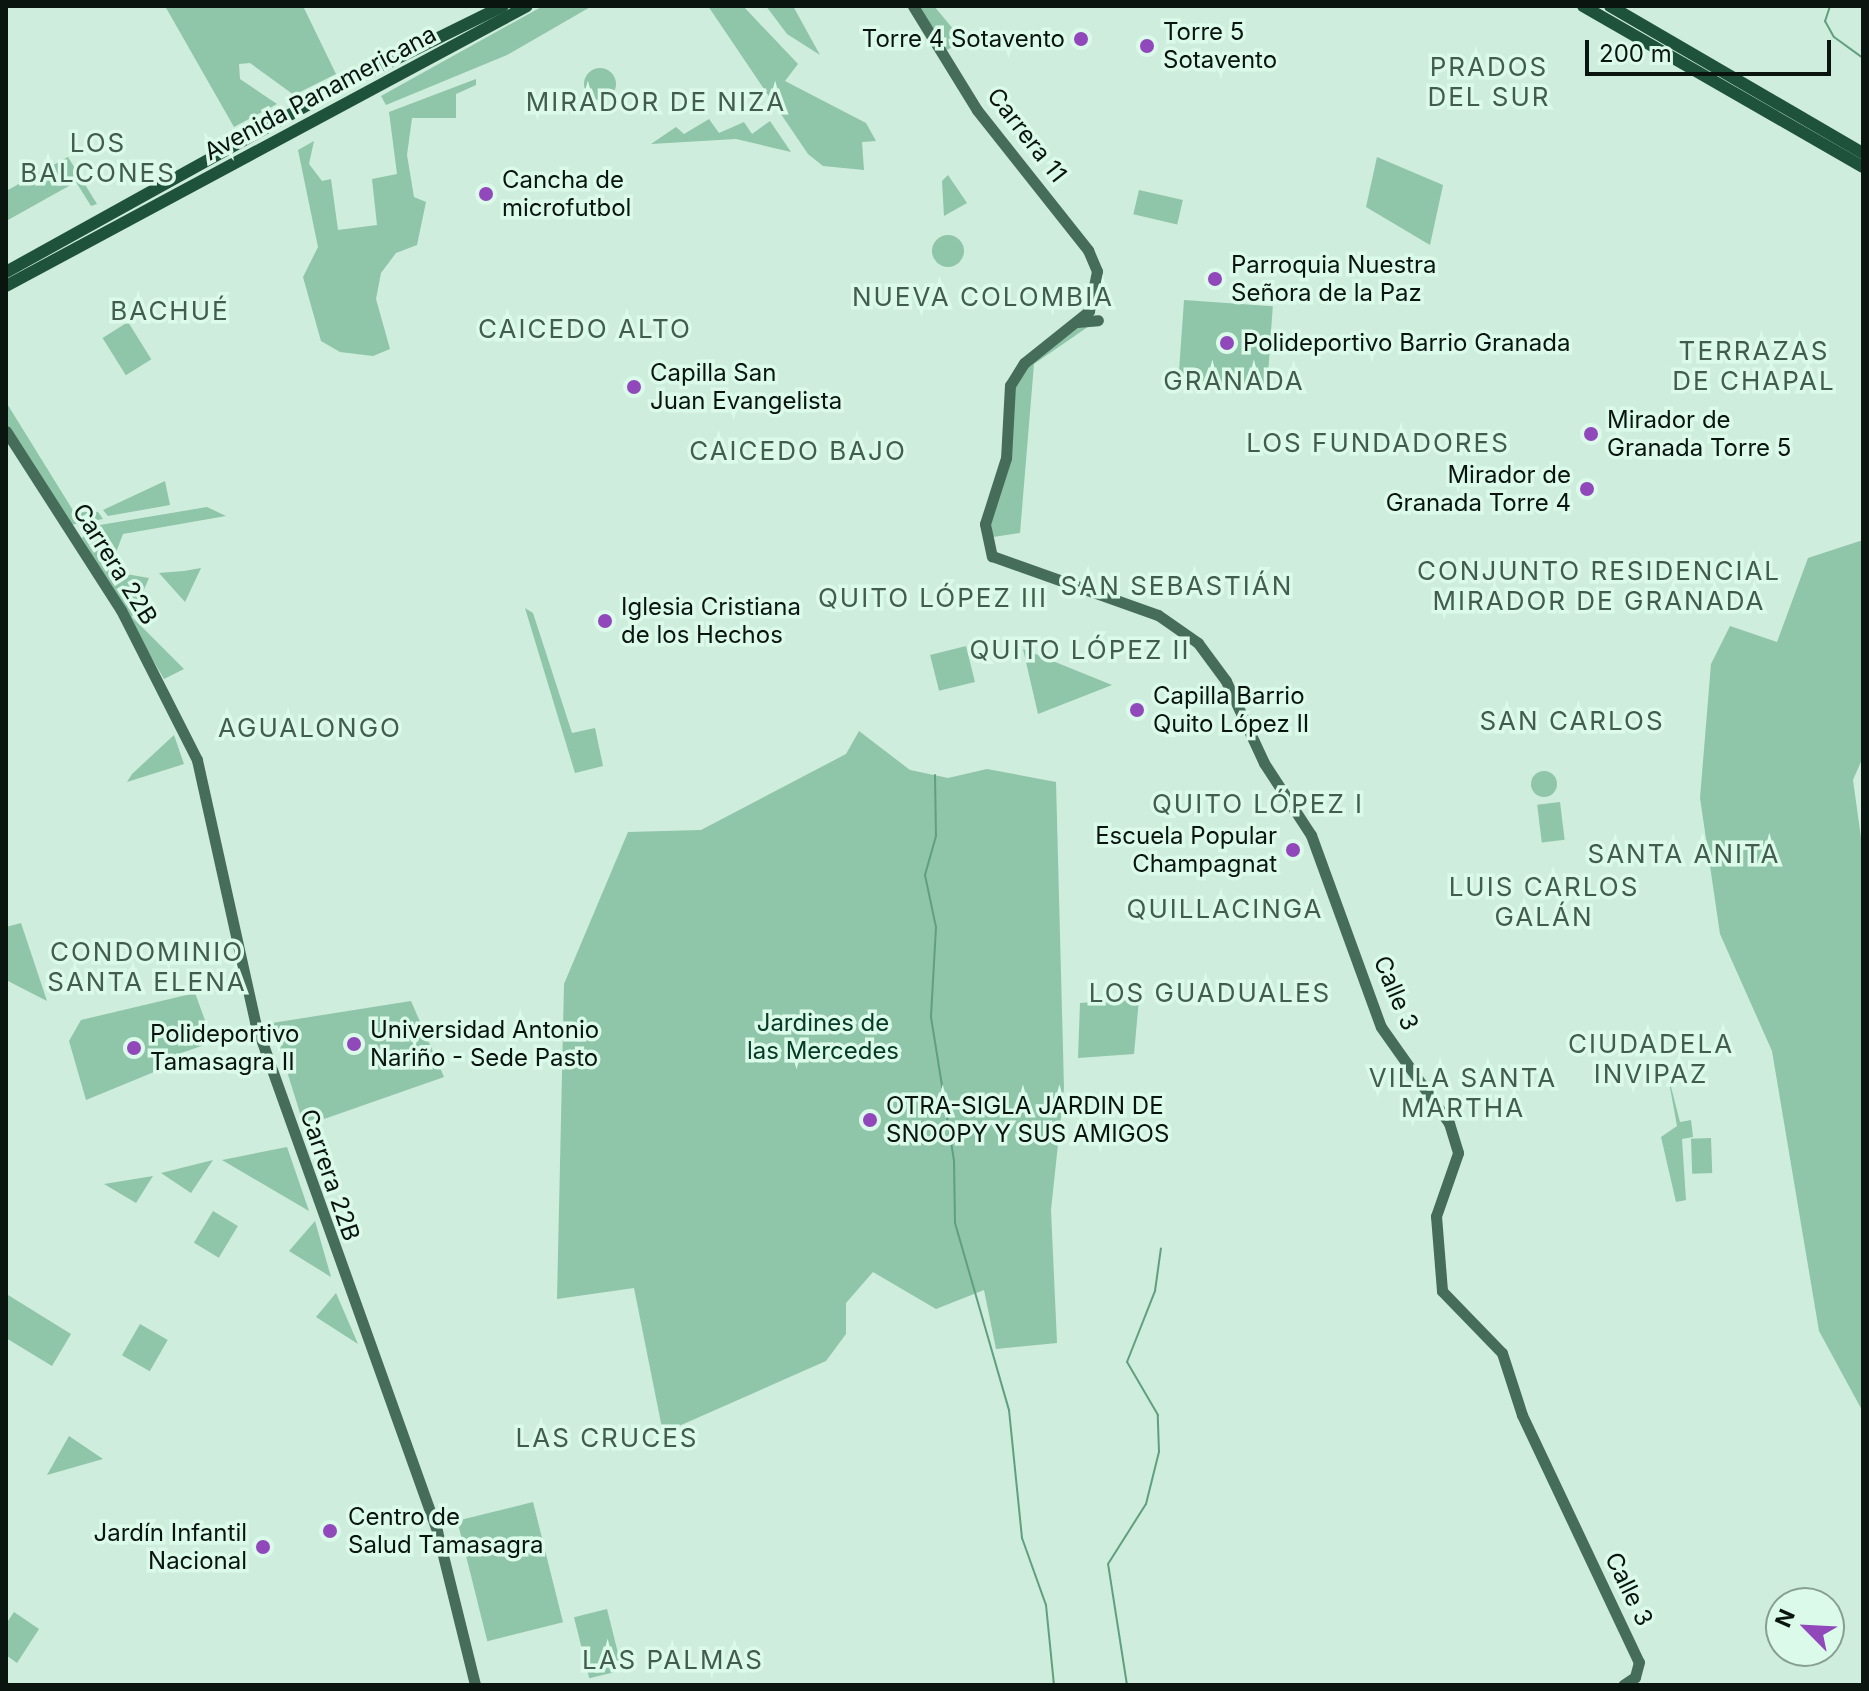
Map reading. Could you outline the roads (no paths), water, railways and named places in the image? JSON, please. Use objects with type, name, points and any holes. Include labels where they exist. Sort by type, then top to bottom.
[{"type":"main road","name":"Avenida Panamericana","points":[[6,272],[345,84],[503,6]]},
{"type":"main road","name":"Avenida Panamericana","points":[[6,286],[527,6]]},
{"type":"main road","points":[[1583,6],[1863,167]]},
{"type":"main road","points":[[1610,6],[1863,153]]},
{"type":"street","name":"Carrera 11","points":[[913,6],[977,110],[1088,250],[1097,271],[1097,294],[1077,322]]},
{"type":"street","points":[[1077,322],[1098,320]]},
{"type":"street","name":"Calle 3","points":[[1077,322],[1024,363],[1006,398],[1006,458],[987,512],[992,556],[1158,615],[1198,643],[1226,681],[1264,763],[1311,835],[1381,1027],[1449,1123],[1458,1153],[1436,1216],[1442,1291],[1502,1353],[1522,1415],[1639,1662],[1635,1677],[1623,1685]]},
{"type":"street","name":"Carrera 22B","points":[[6,431],[121,610],[197,760],[255,1022],[437,1531],[475,1685]]},
{"type":"waterway","points":[[1830,6],[1825,21],[1834,37],[1863,58]]},
{"type":"waterway","points":[[935,775],[936,836],[925,875],[936,927],[931,1017],[954,1160],[955,1223],[1009,1410],[1022,1538],[1046,1605],[1054,1685]]},
{"type":"waterway","points":[[1127,1685],[1108,1564],[1146,1504],[1159,1452],[1158,1415],[1127,1362],[1155,1291],[1161,1248]]},
{"type":"place","name":"Torre 4 Sotavento","points":[[1081,39]]},
{"type":"place","name":"Torre 5 Sotavento","points":[[1147,46]]},
{"type":"place","name":"Cancha de microfutbol","points":[[486,194]]},
{"type":"place","name":"Parroquia Nuestra Señora de la Paz","points":[[1215,279]]},
{"type":"place","name":"Polideportivo Barrio Granada","points":[[1227,343]]},
{"type":"place","name":"Capilla San Juan Evangelista","points":[[634,387]]},
{"type":"place","name":"Mirador de Granada Torre 5","points":[[1591,434]]},
{"type":"place","name":"Mirador de Granada Torre 4","points":[[1587,489]]},
{"type":"place","name":"Iglesia Cristiana de los Hechos","points":[[605,621]]},
{"type":"place","name":"Capilla Barrio Quito López II","points":[[1137,710]]},
{"type":"place","name":"Escuela Popular Champagnat","points":[[1293,850]]},
{"type":"place","name":"Universidad Antonio Nariño - Sede Pasto","points":[[354,1044]]},
{"type":"place","name":"Polideportivo Tamasagra II","points":[[134,1048]]},
{"type":"place","name":"OTRA-SIGLA JARDIN DE SNOOPY Y SUS AMIGOS","points":[[870,1120]]},
{"type":"place","name":"Centro de Salud Tamasagra","points":[[330,1531]]},
{"type":"place","name":"Jardín Infantil Nacional","points":[[263,1547]]},
{"type":"district","name":"PRADOS DEL SUR","points":[[1489,82]]},
{"type":"district","name":"MIRADOR DE NIZA","points":[[656,102]]},
{"type":"district","name":"LOS BALCONES","points":[[98,158]]},
{"type":"district","name":"NUEVA COLOMBIA","points":[[983,297]]},
{"type":"district","name":"BACHUÉ","points":[[170,311]]},
{"type":"district","name":"CAICEDO ALTO","points":[[585,329]]},
{"type":"district","name":"TERRAZAS DE CHAPAL","points":[[1754,366]]},
{"type":"district","name":"GRANADA","points":[[1234,381]]},
{"type":"district","name":"LOS FUNDADORES","points":[[1378,443]]},
{"type":"district","name":"CAICEDO BAJO","points":[[798,451]]},
{"type":"district","name":"SAN SEBASTIÁN","points":[[1177,586]]},
{"type":"district","name":"CONJUNTO RESIDENCIAL MIRADOR DE GRANADA","points":[[1599,586]]},
{"type":"district","name":"QUITO LÓPEZ III","points":[[933,598]]},
{"type":"district","name":"QUITO LÓPEZ II","points":[[1080,650]]},
{"type":"district","name":"SAN CARLOS","points":[[1572,721]]},
{"type":"district","name":"AGUALONGO","points":[[310,728]]},
{"type":"district","name":"QUITO LÓPEZ I","points":[[1258,804]]},
{"type":"district","name":"SANTA ANITA","points":[[1684,854]]},
{"type":"district","name":"LUIS CARLOS GALÁN","points":[[1544,902]]},
{"type":"district","name":"QUILLACINGA","points":[[1225,909]]},
{"type":"district","name":"CONDOMINIO SANTA ELENA","points":[[147,967]]},
{"type":"district","name":"LOS GUADUALES","points":[[1210,993]]},
{"type":"district","name":"CIUDADELA INVIPAZ","points":[[1651,1059]]},
{"type":"district","name":"VILLA SANTA MARTHA","points":[[1463,1093]]},
{"type":"district","name":"LAS CRUCES","points":[[607,1438]]},
{"type":"district","name":"LAS PALMAS","points":[[673,1660]]},
{"type":"park label","name":"Jardines de las Mercedes","points":[[823,1037]]}]
